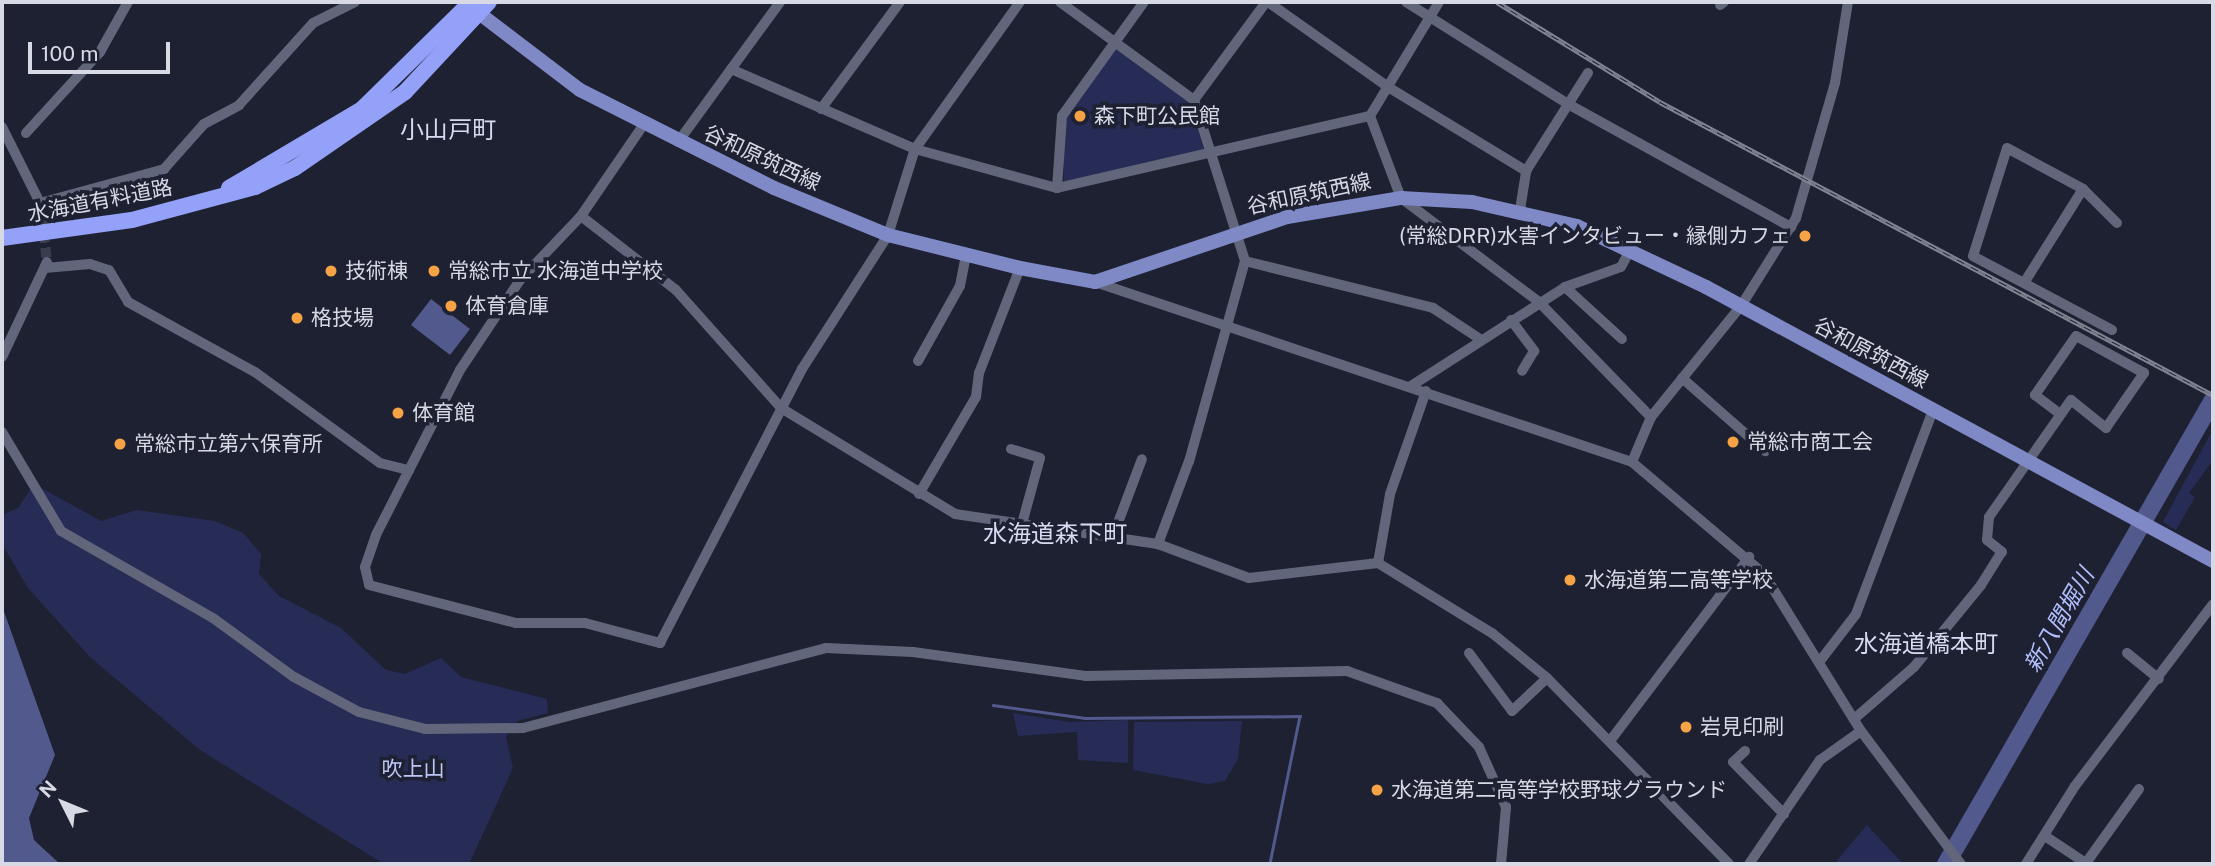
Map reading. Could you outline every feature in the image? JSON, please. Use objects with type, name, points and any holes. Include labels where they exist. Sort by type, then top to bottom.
[{"type":"highway","name":"水海道有料道路","points":[[2,238],[68,233],[255,187],[351,135],[405,92],[475,5]]},
{"type":"main road","name":"谷和原筑西線","points":[[475,5],[580,90],[678,142],[888,235],[1020,268],[1094,282],[1236,232],[1315,210],[1401,198],[1520,210],[1631,248],[2213,561]]},
{"type":"street","points":[[26,133],[100,52],[128,2]]},
{"type":"street","points":[[2,127],[40,203],[164,169],[204,124],[239,105],[313,23],[355,2]]},
{"type":"street","points":[[678,142],[780,2]]},
{"type":"street","points":[[821,109],[900,2]]},
{"type":"street","points":[[644,124],[581,216],[520,280],[460,370],[370,551],[369,585],[516,624],[585,623],[660,643],[781,408],[833,314],[888,235],[915,149],[1020,2]]},
{"type":"street","points":[[1060,2],[1194,100],[1245,261],[1226,321],[1189,461],[1158,544]]},
{"type":"street","points":[[1057,188],[1062,116],[1144,2]]},
{"type":"street","points":[[1194,100],[1267,2],[1388,87],[1526,171]]},
{"type":"street","points":[[1406,2],[1568,104],[1791,228]]},
{"type":"street","points":[[731,69],[915,149],[1057,188],[1370,116],[1439,2]]},
{"type":"street","points":[[1632,462],[1651,417],[1741,306],[1791,228],[1835,83],[1848,2]]},
{"type":"street","points":[[1520,210],[1526,171],[1588,73]]},
{"type":"street","points":[[1370,116],[1401,198],[1539,302],[1651,417]]},
{"type":"street","points":[[2112,330],[1973,256],[2007,148],[2083,189],[2117,223]]},
{"type":"street","points":[[2024,283],[2083,189]]},
{"type":"street","points":[[581,216],[676,290],[781,408],[955,514],[1158,544],[1249,578],[1378,563],[1492,634],[1547,678],[1729,864]]},
{"type":"street","points":[[1411,386],[1480,339],[1565,287],[1621,267],[1631,248]]},
{"type":"street","points":[[918,361],[960,286],[966,255]]},
{"type":"street","points":[[1245,261],[1433,309],[1480,339]]},
{"type":"street","points":[[2,357],[46,265],[90,264],[109,270],[128,302],[255,372],[380,463],[409,470]]},
{"type":"street","points":[[919,494],[976,397],[979,373],[1020,268]]},
{"type":"street","points":[[1094,282],[1226,321],[1632,462],[1749,558],[1820,661],[1861,731],[1934,834],[1961,864]]},
{"type":"street","points":[[1565,287],[1622,339]]},
{"type":"street","points":[[1511,320],[1534,351],[1522,371]]},
{"type":"street","points":[[1854,719],[1914,667],[1981,585],[2002,552],[1987,540],[1989,517],[2071,400],[2106,428],[2144,373],[2076,336],[2035,395],[2060,414]]},
{"type":"street","points":[[1682,378],[1765,451]]},
{"type":"street","points":[[1378,563],[1390,494],[1426,391]]},
{"type":"street","points":[[1820,661],[1856,614],[1933,410]]},
{"type":"street","points":[[2,432],[61,531],[213,618],[294,677],[359,712],[425,729],[523,728],[826,648],[913,652],[1085,676],[1347,671],[1437,703],[1479,747],[1506,807],[1501,864]]},
{"type":"street","points":[[1011,449],[1040,458],[1022,524]]},
{"type":"street","points":[[1113,536],[1142,459]]},
{"type":"street","points":[[1609,741],[1749,558]]},
{"type":"street","points":[[2026,864],[2213,604]]},
{"type":"street","points":[[1469,653],[1512,711],[1547,678]]},
{"type":"street","points":[[2127,653],[2159,679]]},
{"type":"street","points":[[1749,864],[1820,760],[1861,731]]},
{"type":"street","points":[[1745,751],[1733,762],[1784,814]]},
{"type":"street","points":[[2045,836],[2087,864],[2139,789]]},
{"type":"green space","points":[[1116,48],[1190,102],[1204,150],[1064,182],[1064,119]]},
{"type":"green space","points":[[2213,429],[2213,460],[2189,493],[2195,497],[2176,530],[2163,522]]},
{"type":"green space","name":"吹上山","points":[[34,484],[101,521],[137,510],[215,521],[243,533],[261,554],[259,574],[279,596],[341,628],[386,670],[405,674],[441,658],[461,677],[547,699],[548,713],[517,721],[506,737],[513,768],[469,864],[384,864],[200,750],[90,657],[28,588],[2,544],[2,515],[18,508]]},
{"type":"green space","points":[[1013,713],[1069,722],[1128,720],[1128,763],[1078,760],[1077,732],[1018,736]]},
{"type":"green space","points":[[1242,721],[1238,759],[1225,781],[1208,784],[1133,770],[1134,722]]},
{"type":"green space","points":[[1867,825],[1903,864],[1834,864]]},
{"type":"shaded area","points":[[431,299],[470,329],[450,355],[411,325]]},
{"type":"shaded area","points":[[2,606],[55,755],[29,818],[34,840],[60,864],[2,864]]},
{"type":"waterway","name":"新八間堀川","points":[[1946,864],[2213,400]]},
{"type":"waterway","points":[[993,705],[1085,718],[1300,716],[1270,864]]},
{"type":"tunnel","points":[[40,203],[47,262]]},
{"type":"railway","points":[[1497,2],[1660,102],[2213,395]]},
{"type":"place","name":"森下町公民館","points":[[1080,116]]},
{"type":"place","name":"(常総DRR)水害インタビュー・縁側カフェ","points":[[1805,236]]},
{"type":"place","name":"技術棟","points":[[331,271]]},
{"type":"place","name":"常総市立 水海道中学校","points":[[434,271]]},
{"type":"place","name":"体育倉庫","points":[[451,306]]},
{"type":"place","name":"格技場","points":[[297,318]]},
{"type":"place","name":"体育館","points":[[398,413]]},
{"type":"place","name":"常総市商工会","points":[[1733,442]]},
{"type":"place","name":"常総市立第六保育所","points":[[120,444]]},
{"type":"place","name":"水海道第二高等学校","points":[[1570,580]]},
{"type":"place","name":"岩見印刷","points":[[1686,727]]},
{"type":"place","name":"水海道第二高等学校野球グラウンド","points":[[1377,790]]},
{"type":"district","name":"小山戸町","points":[[448,130]]},
{"type":"district","name":"水海道森下町","points":[[1055,534]]},
{"type":"district","name":"水海道橋本町","points":[[1926,644]]}]
